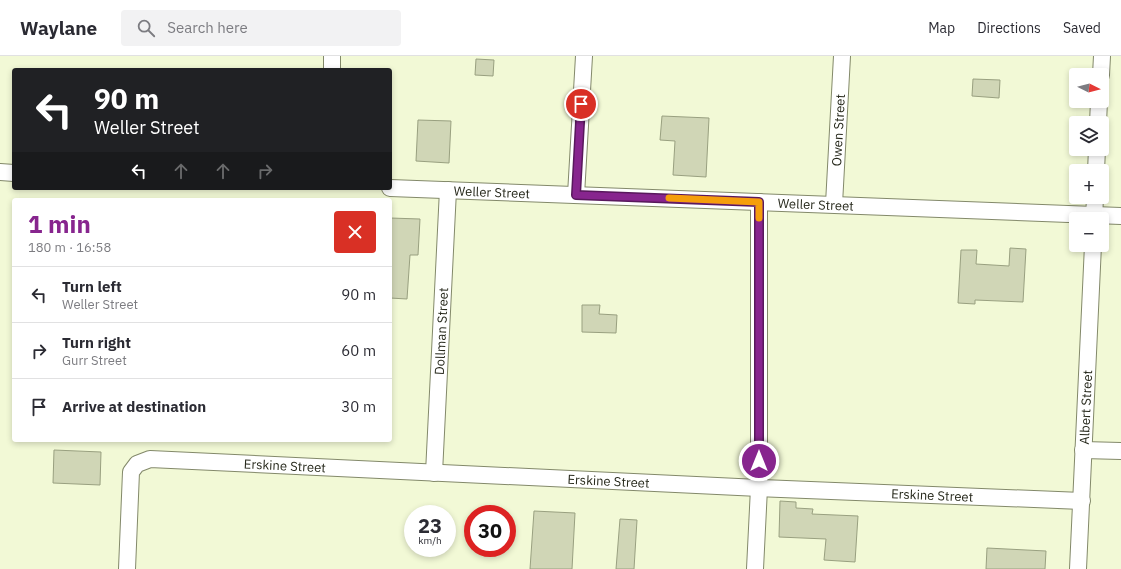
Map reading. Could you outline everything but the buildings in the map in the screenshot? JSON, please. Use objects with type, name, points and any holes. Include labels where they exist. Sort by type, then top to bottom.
[{"type":"street","points":[[332,56],[332,68]]},
{"type":"street","points":[[576,195],[584,56]]},
{"type":"street","name":"Owen Street","points":[[834,204],[842,56]]},
{"type":"street","points":[[1101,68],[1102,56]]},
{"type":"street","points":[[0,172],[12,173]]},
{"type":"street","name":"Weller Street","points":[[392,188],[834,204],[1069,216]]},
{"type":"street","name":"Dollman Street","points":[[434,472],[448,190]]},
{"type":"street","points":[[755,569],[758,488],[759,202]]},
{"type":"street","name":"Weller Street","points":[[1109,216],[1121,216]]},
{"type":"street","name":"Albert Street","points":[[1078,569],[1093,252]]},
{"type":"street","points":[[1083,450],[1121,452]]},
{"type":"street","name":"Erskine Street","points":[[127,569],[130,480],[132,472],[137,464],[150,459],[758,488],[1082,501]]},
{"type":"slow traffic","points":[[669,198],[759,202],[759,218]]},
{"type":"route","points":[[581,104],[576,195],[759,202],[759,461]]}]
